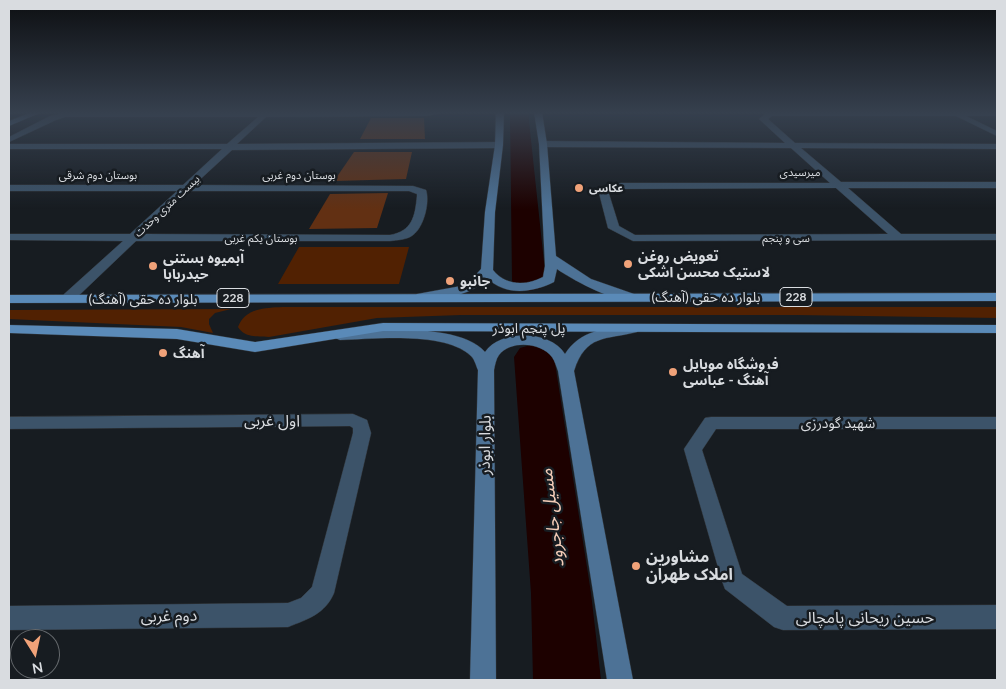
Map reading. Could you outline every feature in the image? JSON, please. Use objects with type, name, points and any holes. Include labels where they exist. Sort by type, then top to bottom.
[{"type":"main road","points":[[487,270],[498,283],[518,287],[532,287],[542,284],[549,279],[551,272],[543,144]]},
{"type":"main road","points":[[422,297],[475,284],[487,270],[490,212],[499,145]]},
{"type":"main road","points":[[549,256],[569,274],[629,298]]},
{"type":"main road","name":"بلوار ده حقی (آهنگ)","points":[[9,299],[997,297]]},
{"type":"main road","name":"پل پنجم ابوذر","points":[[340,335],[383,327],[636,328]]},
{"type":"main road","points":[[566,371],[570,355],[578,344],[592,336],[636,328],[997,329]]},
{"type":"main road","points":[[9,329],[176,334],[255,347],[340,335],[439,336],[466,345],[478,354],[486,370]]},
{"type":"main road","points":[[486,370],[492,352],[504,344],[524,340],[544,344],[557,353],[566,371],[620,680]]},
{"type":"main road","name":"بلوار ابوذر","points":[[483,680],[486,370]]},
{"type":"street","name":"بیست متری وحدت","points":[[67,299],[233,144]]},
{"type":"street","points":[[562,144],[997,146]]},
{"type":"street","points":[[9,146],[499,145]]},
{"type":"street","points":[[794,146],[899,238]]},
{"type":"street","name":"میرسیدی","points":[[604,193],[621,186],[997,184]]},
{"type":"street","name":"بوستان دوم غربی","points":[[187,187],[410,188],[422,192],[423,198],[415,225],[409,233],[390,238]]},
{"type":"street","name":"بوستان دوم شرقی","points":[[9,188],[187,187]]},
{"type":"street","name":"سی و پنجم","points":[[604,193],[614,228],[634,238],[997,237]]},
{"type":"street","name":"بوستان یکم غربی","points":[[9,237],[390,238]]},
{"type":"street","name":"اول غربی","points":[[9,423],[353,420],[361,426],[362,433],[322,593]]},
{"type":"street","name":"شهید گودرزی","points":[[693,450],[711,423],[997,423]]},
{"type":"street","name":"حسین ریحانی پامچالی","points":[[693,450],[733,581],[783,618],[997,617]]},
{"type":"street","name":"دوم غربی","points":[[9,618],[288,615],[309,607],[322,593]]},
{"type":"shaded area","points":[[354,152],[412,152],[406,179],[334,181]]},
{"type":"shaded area","points":[[388,193],[377,228],[309,229],[330,194]]},
{"type":"shaded area","points":[[299,247],[409,247],[399,284],[278,284]]},
{"type":"shaded area","points":[[282,307],[997,307],[997,318],[796,315],[461,315],[377,318],[269,337],[247,335],[238,327],[245,316],[256,310]]},
{"type":"shaded area","points":[[231,309],[215,313],[209,319],[213,333],[181,327],[9,319],[9,310]]},
{"type":"waterway","name":"مسیل جاجرود","points":[[521,144],[529,281]]},
{"type":"waterway","name":"مسیل جاجرود","points":[[534,357],[561,593],[567,680]]},
{"type":"place","name":"عکاسى","points":[[579,188]]},
{"type":"place","name":"تعویض روغن لاستیک محسن اشکی","points":[[628,264]]},
{"type":"place","name":"آبمیوه بستنی حیدربابا","points":[[153,266]]},
{"type":"place","name":"جانبو","points":[[450,281]]},
{"type":"place","name":"آهنگ","points":[[163,353]]},
{"type":"place","name":"فروشگاه موبایل آهنگ - عباسی","points":[[673,372]]},
{"type":"place","name":"مشاورین املاک طهران","points":[[636,566]]}]
